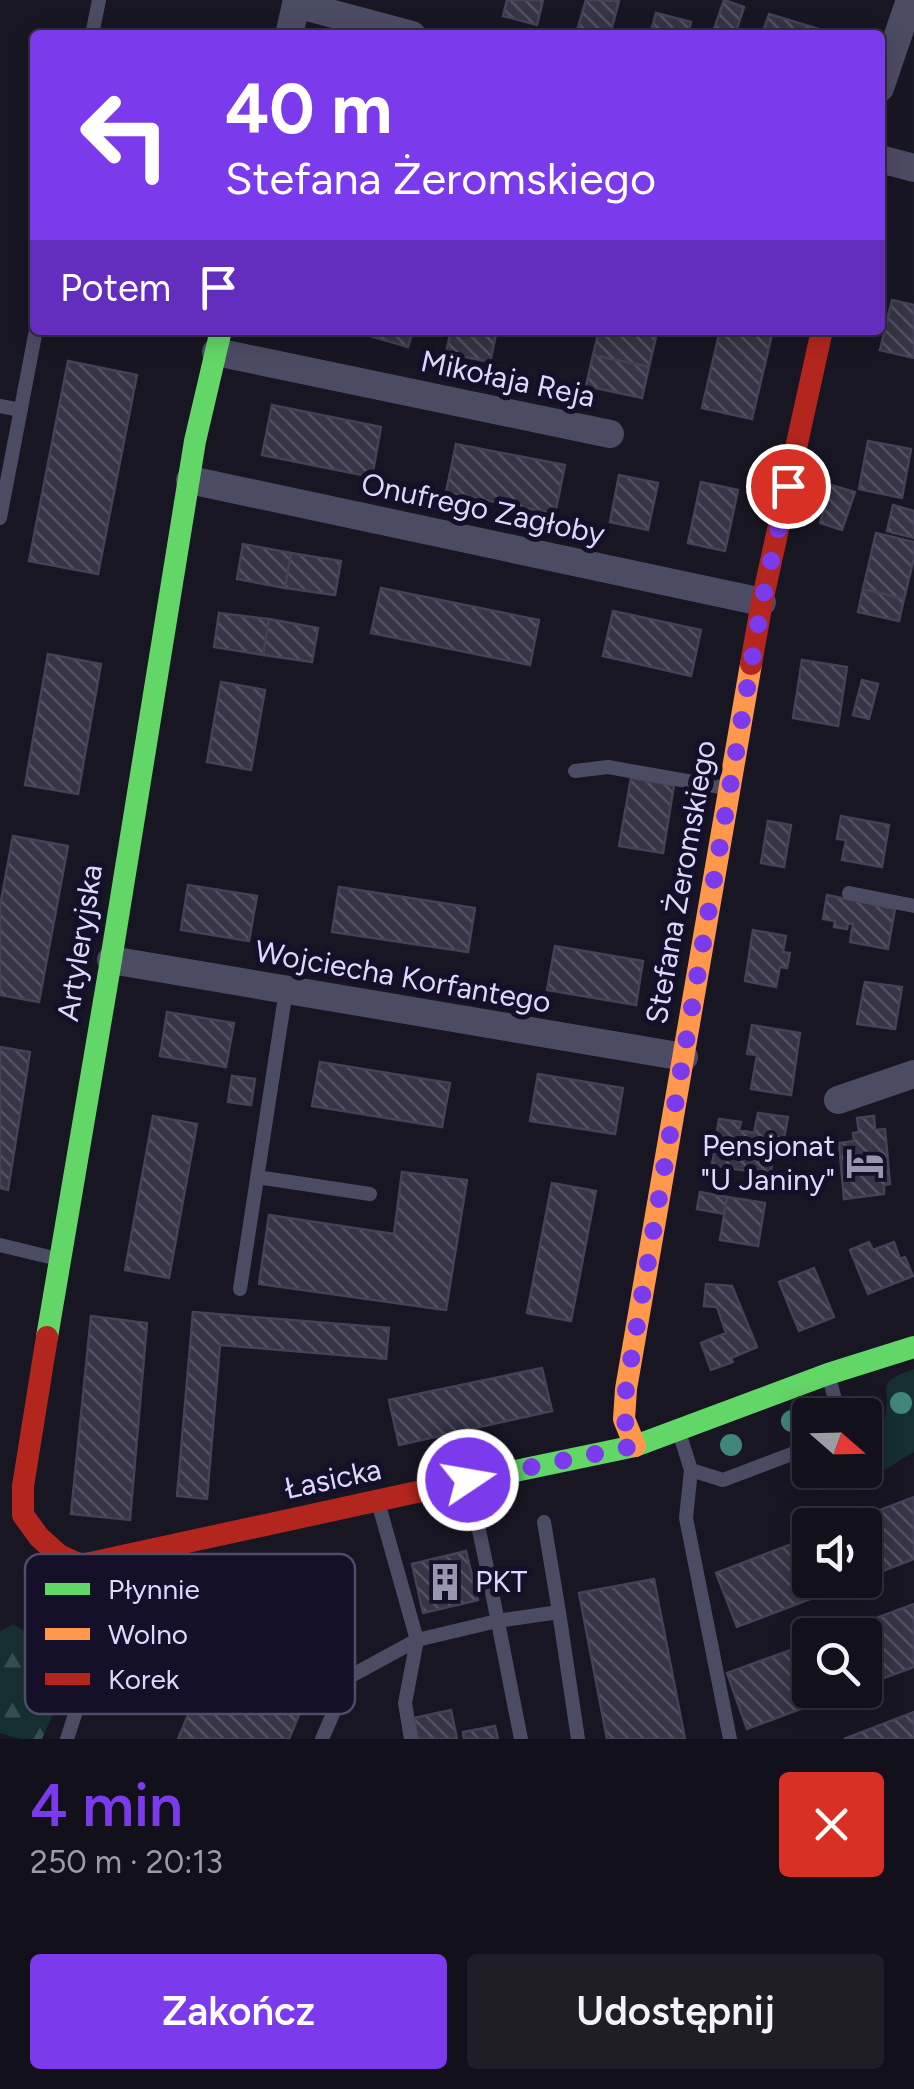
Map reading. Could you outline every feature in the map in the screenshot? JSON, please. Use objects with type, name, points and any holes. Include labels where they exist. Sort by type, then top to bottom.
[{"type":"street","points":[[885,73],[910,0]]},
{"type":"street","points":[[289,30],[296,2],[394,30]]},
{"type":"street","points":[[885,160],[914,168]]},
{"type":"street","name":"Stefana Żeromskiego","points":[[634,1446],[624,1419],[626,1389],[762,602],[821,335]]},
{"type":"street","name":"Mikołaja Reja","points":[[219,341],[610,434]]},
{"type":"street","name":"Artyleryjska","points":[[58,1554],[23,1515],[23,1486],[194,442],[219,341]]},
{"type":"street","name":"Onufrego Zagłoby","points":[[190,480],[762,602]]},
{"type":"street","name":"Wojciecha Korfantego","points":[[111,960],[684,1057]]},
{"type":"street","points":[[838,1100],[914,1074]]},
{"type":"street","points":[[828,1374],[914,1347]]},
{"type":"street","name":"Łasicka","points":[[135,1554],[634,1446],[828,1374]]},
{"type":"lane","points":[[93,30],[99,0]]},
{"type":"lane","points":[[0,518],[35,335]]},
{"type":"lane","points":[[0,406],[22,410]]},
{"type":"lane","points":[[575,771],[608,767],[731,788]]},
{"type":"lane","points":[[849,893],[914,906]]},
{"type":"lane","points":[[240,1289],[286,990]]},
{"type":"lane","points":[[256,1177],[370,1194]]},
{"type":"lane","points":[[0,1245],[58,1259]]},
{"type":"lane","points":[[828,1374],[834,1398]]},
{"type":"lane","points":[[679,1430],[691,1470],[686,1518],[730,1739]]},
{"type":"lane","points":[[691,1470],[723,1480],[792,1454]]},
{"type":"lane","points":[[468,1480],[521,1739]]},
{"type":"lane","points":[[378,1501],[417,1640],[406,1703],[411,1739]]},
{"type":"lane","points":[[544,1522],[578,1739]]},
{"type":"lane","points":[[355,1674],[417,1640],[496,1621],[560,1612]]},
{"type":"lane","points":[[68,1739],[76,1714]]},
{"type":"lane","points":[[322,1739],[333,1714]]},
{"type":"green space","points":[[914,1369],[914,1452],[882,1470],[887,1385]]},
{"type":"green space","points":[[13,1624],[25,1632],[25,1714],[53,1714],[42,1739],[20,1739],[0,1733],[0,1631]]},
{"type":"building","points":[[507,0],[543,0],[537,25],[503,16]]},
{"type":"building","points":[[586,0],[619,1],[611,30],[577,30]]},
{"type":"building","points":[[724,0],[744,7],[737,30],[714,30]]},
{"type":"building","points":[[656,13],[691,22],[689,30],[651,30]]},
{"type":"building","points":[[769,14],[822,30],[764,30]]},
{"type":"building","points":[[892,300],[914,305],[914,358],[880,350]]},
{"type":"building","points":[[366,335],[412,335],[408,347]]},
{"type":"building","points":[[450,335],[496,335],[490,362],[446,353]]},
{"type":"building","points":[[598,335],[656,337],[649,367],[593,355]]},
{"type":"building","points":[[719,335],[772,335],[752,419],[702,408]]},
{"type":"building","points":[[593,355],[649,367],[642,398],[586,386]]},
{"type":"building","points":[[68,361],[137,375],[98,574],[29,561]]},
{"type":"building","points":[[272,405],[381,427],[372,477],[262,455]]},
{"type":"building","points":[[868,441],[911,449],[902,498],[859,489]]},
{"type":"building","points":[[456,444],[565,465],[555,514],[446,492]]},
{"type":"building","points":[[619,475],[658,483],[648,530],[610,522]]},
{"type":"building","points":[[701,482],[738,490],[725,551],[688,543]]},
{"type":"building","points":[[831,485],[855,492],[842,530],[820,523]]},
{"type":"building","points":[[893,505],[914,511],[914,538],[887,531]]},
{"type":"building","points":[[876,533],[914,542],[904,599],[863,589]]},
{"type":"building","points":[[243,544],[291,553],[285,588],[237,579]]},
{"type":"building","points":[[291,553],[341,561],[335,595],[285,588]]},
{"type":"building","points":[[381,588],[539,620],[530,665],[371,633]]},
{"type":"building","points":[[863,589],[904,599],[899,621],[858,612]]},
{"type":"building","points":[[613,611],[701,630],[691,676],[603,656]]},
{"type":"building","points":[[219,613],[269,619],[263,655],[214,647]]},
{"type":"building","points":[[269,619],[318,628],[312,662],[263,655]]},
{"type":"building","points":[[48,654],[101,664],[78,794],[25,785]]},
{"type":"building","points":[[802,660],[847,667],[838,726],[793,718]]},
{"type":"building","points":[[862,680],[878,684],[869,719],[853,715]]},
{"type":"building","points":[[221,682],[265,690],[251,770],[207,762]]},
{"type":"building","points":[[631,778],[674,785],[663,853],[619,846]]},
{"type":"building","points":[[841,816],[889,825],[882,867],[842,860],[846,840],[837,839]]},
{"type":"building","points":[[768,821],[791,825],[784,867],[761,863]]},
{"type":"building","points":[[13,836],[68,846],[39,1002],[0,995],[0,906]]},
{"type":"building","points":[[188,885],[257,896],[249,941],[181,930]]},
{"type":"building","points":[[339,887],[475,908],[468,952],[332,932]]},
{"type":"building","points":[[827,895],[895,909],[888,949],[850,942],[853,924],[848,923],[847,929],[834,927],[835,921],[823,919]]},
{"type":"building","points":[[753,930],[786,936],[783,952],[790,953],[787,968],[780,967],[776,987],[745,981]]},
{"type":"building","points":[[555,946],[643,961],[636,1005],[547,990]]},
{"type":"building","points":[[865,982],[902,987],[895,1029],[857,1024]]},
{"type":"building","points":[[167,1012],[234,1023],[226,1067],[160,1056]]},
{"type":"building","points":[[752,1025],[800,1033],[791,1095],[751,1089],[757,1055],[747,1054]]},
{"type":"building","points":[[0,1047],[30,1052],[8,1190],[0,1188]]},
{"type":"building","points":[[320,1062],[450,1083],[442,1127],[312,1106]]},
{"type":"building","points":[[538,1074],[623,1088],[615,1134],[530,1121]]},
{"type":"building","points":[[232,1076],[255,1079],[251,1105],[228,1102]]},
{"type":"building","points":[[758,1113],[788,1117],[784,1138],[777,1137],[770,1175],[712,1165],[719,1119],[741,1122],[739,1130],[754,1133]]},
{"type":"building","points":[[153,1116],[197,1124],[169,1278],[125,1270]]},
{"type":"building","name":"Pensjonat \"U Janiny\"","points":[[874,1116],[875,1130],[885,1129],[890,1184],[884,1185],[884,1194],[844,1199],[839,1143],[854,1141],[853,1133],[859,1132],[857,1118]]},
{"type":"building","points":[[402,1172],[467,1180],[446,1310],[259,1284],[269,1215],[394,1234]]},
{"type":"building","points":[[552,1183],[596,1191],[571,1321],[527,1313]]},
{"type":"building","points":[[700,1192],[727,1197],[724,1214],[697,1209]]},
{"type":"building","points":[[727,1197],[765,1203],[758,1246],[720,1240]]},
{"type":"building","points":[[869,1242],[873,1250],[894,1242],[900,1259],[905,1257],[913,1276],[868,1294],[850,1250]]},
{"type":"building","points":[[814,1268],[834,1317],[799,1331],[779,1282]]},
{"type":"building","points":[[706,1284],[732,1286],[757,1347],[711,1370],[701,1343],[726,1333],[717,1307],[704,1306]]},
{"type":"building","points":[[193,1312],[389,1328],[386,1359],[220,1345],[207,1499],[177,1496]]},
{"type":"building","points":[[91,1316],[147,1323],[130,1520],[71,1514]]},
{"type":"building","points":[[542,1368],[552,1411],[399,1445],[389,1400]]},
{"type":"building","points":[[914,1497],[914,1559],[882,1571],[882,1509]]},
{"type":"building","points":[[792,1544],[792,1598],[813,1598],[737,1627],[716,1573]]},
{"type":"building","name":"PKT","points":[[466,1551],[478,1600],[423,1613],[412,1564]]},
{"type":"building","points":[[654,1579],[685,1739],[607,1739],[579,1593]]},
{"type":"building","points":[[914,1604],[914,1667],[882,1679],[882,1618],[876,1618]]},
{"type":"building","points":[[792,1650],[792,1708],[803,1708],[747,1729],[727,1673]]},
{"type":"building","points":[[451,1710],[457,1739],[418,1739],[414,1718]]},
{"type":"building","points":[[914,1712],[914,1739],[844,1739]]},
{"type":"building","points":[[188,1714],[299,1714],[289,1739],[178,1739]]},
{"type":"building","points":[[495,1726],[498,1739],[464,1739],[463,1732]]},
{"type":"traffic: fast","points":[[47,1337],[195,441],[220,335]]},
{"type":"traffic: fast","points":[[472,1480],[635,1446],[828,1374],[914,1347]]},
{"type":"traffic: slow","points":[[635,1446],[624,1419],[626,1389],[751,664]]},
{"type":"traffic: jam","points":[[751,664],[821,335]]},
{"type":"traffic: jam","points":[[47,1337],[23,1486],[23,1515],[58,1554]]},
{"type":"traffic: jam","points":[[132,1554],[472,1480]]},
{"type":"place","name":"Pensjonat \"U Janiny\"","points":[[865,1163]]},
{"type":"place","name":"PKT","points":[[445,1582]]},
{"type":"route","points":[[468,1480],[634,1446],[624,1419],[626,1389],[762,602],[788,486]]}]
